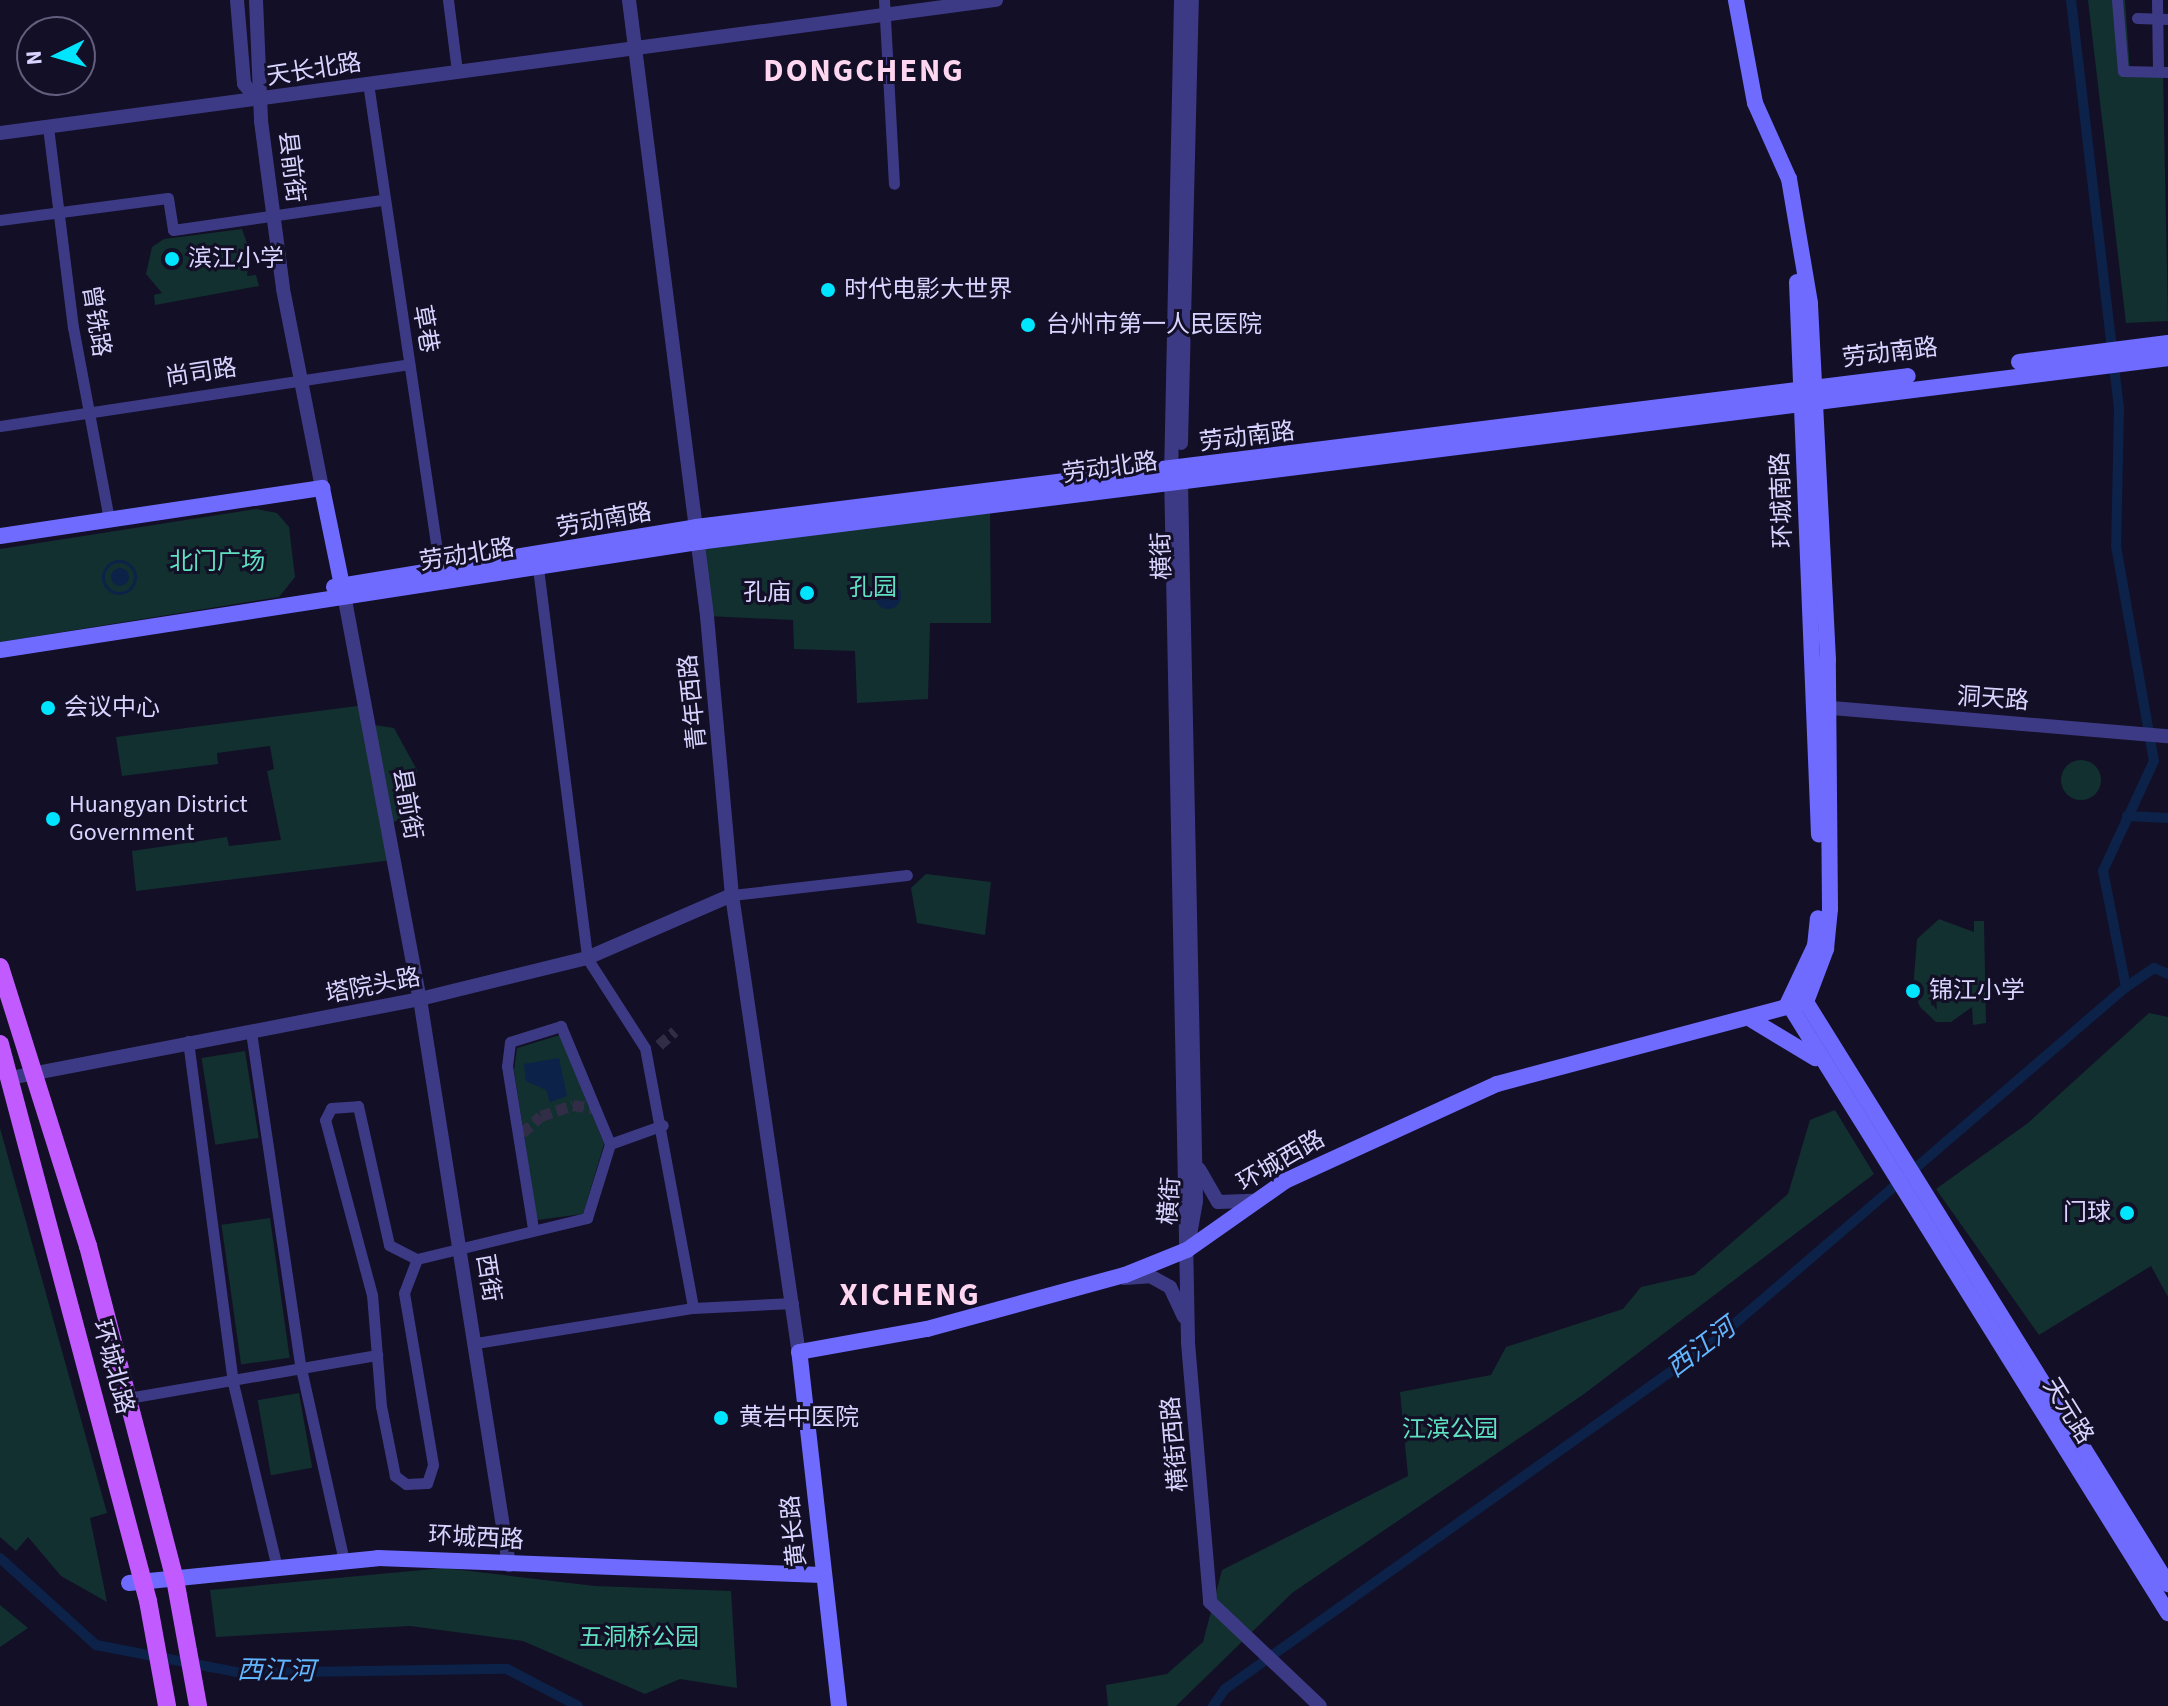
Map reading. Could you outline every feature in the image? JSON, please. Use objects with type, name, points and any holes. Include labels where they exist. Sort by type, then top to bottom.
[{"type":"main road","name":"环城南路","points":[[1726,0],[1746,104],[1793,240],[1808,393],[1822,708],[1820,909],[1815,946],[1788,1003]]},
{"type":"main road","points":[[1736,0],[1755,103],[1789,179],[1804,247],[1808,393]]},
{"type":"main road","points":[[2128,355],[2168,343]]},
{"type":"main road","name":"劳动南路","points":[[1176,477],[1808,393],[2128,355]]},
{"type":"main road","points":[[2128,355],[2168,358]]},
{"type":"main road","name":"劳动北路","points":[[0,650],[441,577],[538,568],[697,535],[1176,477]]},
{"type":"main road","points":[[0,536],[319,484]]},
{"type":"main road","name":"县前街","points":[[319,484],[340,594]]},
{"type":"main road","name":"劳动南路","points":[[441,577],[697,535]]},
{"type":"main road","points":[[1806,1002],[1830,909],[1822,708]]},
{"type":"main road","name":"环城北路","points":[[0,967],[34,1072],[128,1398],[175,1579],[198,1706]]},
{"type":"main road","points":[[1796,986],[1875,1131],[1936,1231]]},
{"type":"main road","points":[[1806,1002],[1788,1003],[1839,1087]]},
{"type":"main road","name":"环城西路","points":[[799,1352],[927,1329],[1111,1279],[1187,1250],[1261,1198],[1497,1084],[1752,1020],[1788,1003]]},
{"type":"main road","points":[[1752,1020],[1812,1055],[1875,1131]]},
{"type":"main road","name":"环城北路","points":[[0,1044],[136,1582],[148,1601],[167,1706]]},
{"type":"main road","name":"天元路","points":[[1936,1231],[2168,1584]]},
{"type":"main road","name":"天元路","points":[[1936,1231],[2168,1613]]},
{"type":"main road","name":"黄长路","points":[[799,1352],[839,1706]]},
{"type":"main road","name":"环城西路","points":[[136,1582],[344,1561],[822,1575]]},
{"type":"street","name":"县前街","points":[[237,0],[244,84],[259,101]]},
{"type":"street","name":"县前街","points":[[256,0],[259,101],[273,213],[319,484]]},
{"type":"street","points":[[448,0],[457,71]]},
{"type":"street","name":"青年西路","points":[[629,0],[697,535],[732,895],[799,1352]]},
{"type":"street","name":"天长北路","points":[[0,133],[259,101],[884,7],[996,0]]},
{"type":"street","name":"横街","points":[[1181,0],[1176,477],[1194,1144],[1187,1250]]},
{"type":"street","name":"横街","points":[[1176,477],[1192,0]]},
{"type":"street","points":[[2117,0],[2123,71],[2163,72],[2162,19],[2157,0]]},
{"type":"street","points":[[884,7],[894,184]]},
{"type":"street","points":[[2137,18],[2162,19]]},
{"type":"street","name":"草巷","points":[[368,83],[380,200],[409,364],[441,577]]},
{"type":"street","name":"曾铣路","points":[[48,127],[89,412],[109,520]]},
{"type":"street","points":[[0,220],[168,198],[173,230],[273,213],[380,200]]},
{"type":"street","name":"尚司路","points":[[0,426],[409,364]]},
{"type":"street","points":[[538,568],[587,958],[645,1048],[663,1125],[693,1308]]},
{"type":"street","name":"县前街","points":[[340,594],[348,617],[420,999]]},
{"type":"street","name":"洞天路","points":[[1822,708],[2168,736]]},
{"type":"street","name":"横街","points":[[1185,847],[1187,1250]]},
{"type":"street","points":[[732,895],[907,875]]},
{"type":"street","name":"塔院头路","points":[[10,1078],[188,1041],[420,999],[587,958],[732,895]]},
{"type":"street","name":"西街","points":[[420,999],[509,1565]]},
{"type":"street","points":[[417,1259],[404,1293],[433,1465],[427,1483],[395,1476],[377,1355],[372,1295],[325,1120],[331,1108],[358,1106],[389,1245],[417,1259],[460,1245],[587,1218],[610,1144],[561,1026],[510,1042],[507,1066],[533,1229]]},
{"type":"street","points":[[251,1032],[300,1364],[344,1561]]},
{"type":"street","points":[[188,1041],[233,1383],[277,1567]]},
{"type":"street","points":[[645,1048],[659,1045]]},
{"type":"street","points":[[610,1144],[663,1125]]},
{"type":"street","points":[[1194,1144],[1202,1182],[1218,1202],[1236,1207],[1261,1198]]},
{"type":"street","name":"横街西路","points":[[1187,1250],[1188,1333],[1210,1602],[1320,1706]]},
{"type":"street","points":[[1111,1279],[1150,1276],[1170,1287],[1188,1333]]},
{"type":"street","points":[[476,1343],[693,1308],[793,1303]]},
{"type":"street","points":[[128,1398],[233,1383],[300,1364],[377,1355]]},
{"type":"green space","points":[[2088,0],[2125,0],[2130,72],[2163,71],[2168,321],[2126,323]]},
{"type":"green space","points":[[242,229],[250,252],[247,276],[256,275],[259,286],[155,305],[154,295],[162,293],[146,274],[152,247],[164,239]]},
{"type":"green space","name":"孔园","points":[[990,508],[991,623],[930,623],[928,699],[857,703],[855,651],[794,649],[793,620],[707,616],[698,542]]},
{"type":"green space","name":"北门广场","points":[[256,509],[277,513],[289,527],[295,577],[279,597],[0,642],[0,549]]},
{"type":"green space","points":[[365,705],[368,724],[394,728],[417,770],[412,810],[387,827],[393,860],[136,891],[132,851],[227,837],[229,846],[281,840],[267,771],[274,769],[270,746],[217,753],[218,764],[122,776],[116,737]]},
{"type":"green space","points":[[2081,760],[2095,766],[2101,780],[2095,794],[2081,800],[2067,794],[2061,780],[2067,766]]},
{"type":"green space","points":[[926,874],[991,882],[985,935],[917,923],[911,888]]},
{"type":"green space","points":[[1939,919],[1974,932],[1974,921],[1984,921],[1986,1023],[1973,1025],[1972,1007],[1951,1022],[1936,1022],[1920,1007],[1913,990],[1917,939]]},
{"type":"green space","points":[[2149,1013],[2168,1017],[2168,1297],[2151,1266],[2039,1335],[1936,1189],[2028,1123]]},
{"type":"green space","points":[[560,1035],[604,1144],[583,1214],[537,1220],[514,1070],[517,1048]]},
{"type":"green space","points":[[245,1051],[259,1138],[215,1145],[202,1058]]},
{"type":"green space","name":"江滨公园","points":[[1835,1110],[1874,1174],[1584,1394],[1292,1593],[1176,1706],[1108,1706],[1106,1685],[1167,1674],[1203,1642],[1222,1570],[1408,1476],[1400,1392],[1491,1375],[1506,1347],[1623,1309],[1641,1287],[1694,1275],[1788,1194],[1810,1120]]},
{"type":"green space","points":[[0,1128],[107,1513],[90,1518],[107,1602],[61,1576],[28,1537],[16,1551],[0,1537]]},
{"type":"green space","points":[[270,1218],[290,1358],[241,1364],[221,1225]]},
{"type":"green space","points":[[299,1393],[312,1468],[271,1475],[258,1400]]},
{"type":"green space","name":"五洞桥公园","points":[[444,1568],[595,1586],[731,1591],[737,1688],[680,1679],[645,1694],[523,1641],[410,1626],[216,1637],[210,1590]]},
{"type":"green space","points":[[0,1605],[28,1628],[0,1647]]},
{"type":"water","points":[[116,568],[124,568],[129,577],[127,584],[116,586],[111,581],[111,573]]},
{"type":"water","points":[[888,583],[897,587],[901,596],[897,605],[888,609],[879,605],[875,596],[879,587]]},
{"type":"water","points":[[559,1058],[567,1096],[550,1102],[546,1090],[526,1081],[524,1064]]},
{"type":"waterway","points":[[2071,0],[2119,408],[2116,546],[2154,761],[2103,871],[2126,987]]},
{"type":"waterway","points":[[119,561],[131,565],[135,577],[131,589],[119,593],[107,589],[103,577],[107,565],[119,561]]},
{"type":"waterway","points":[[2127,816],[2168,818]]},
{"type":"waterway","name":"西江河","points":[[1213,1706],[1225,1689],[1718,1338],[2126,987],[2154,968],[2168,974]]},
{"type":"waterway","name":"西江河","points":[[0,1558],[96,1645],[242,1673],[507,1669],[578,1706]]},
{"type":"tunnel","points":[[659,1045],[675,1031]]},
{"type":"tunnel","points":[[522,1133],[541,1116],[573,1105],[593,1108]]},
{"type":"place","name":"滨江小学","points":[[172,259]]},
{"type":"place","name":"时代电影大世界","points":[[828,290]]},
{"type":"place","name":"台州市第一人民医院","points":[[1028,325]]},
{"type":"place","name":"孔庙","points":[[807,593]]},
{"type":"place","name":"会议中心","points":[[48,708]]},
{"type":"place","name":"Huangyan District Government","points":[[53,819]]},
{"type":"place","name":"锦江小学","points":[[1913,991]]},
{"type":"place","name":"门球","points":[[2127,1213]]},
{"type":"place","name":"黄岩中医院","points":[[721,1418]]},
{"type":"district","name":"DONGCHENG","points":[[864,71]]},
{"type":"district","name":"XICHENG","points":[[910,1295]]}]
